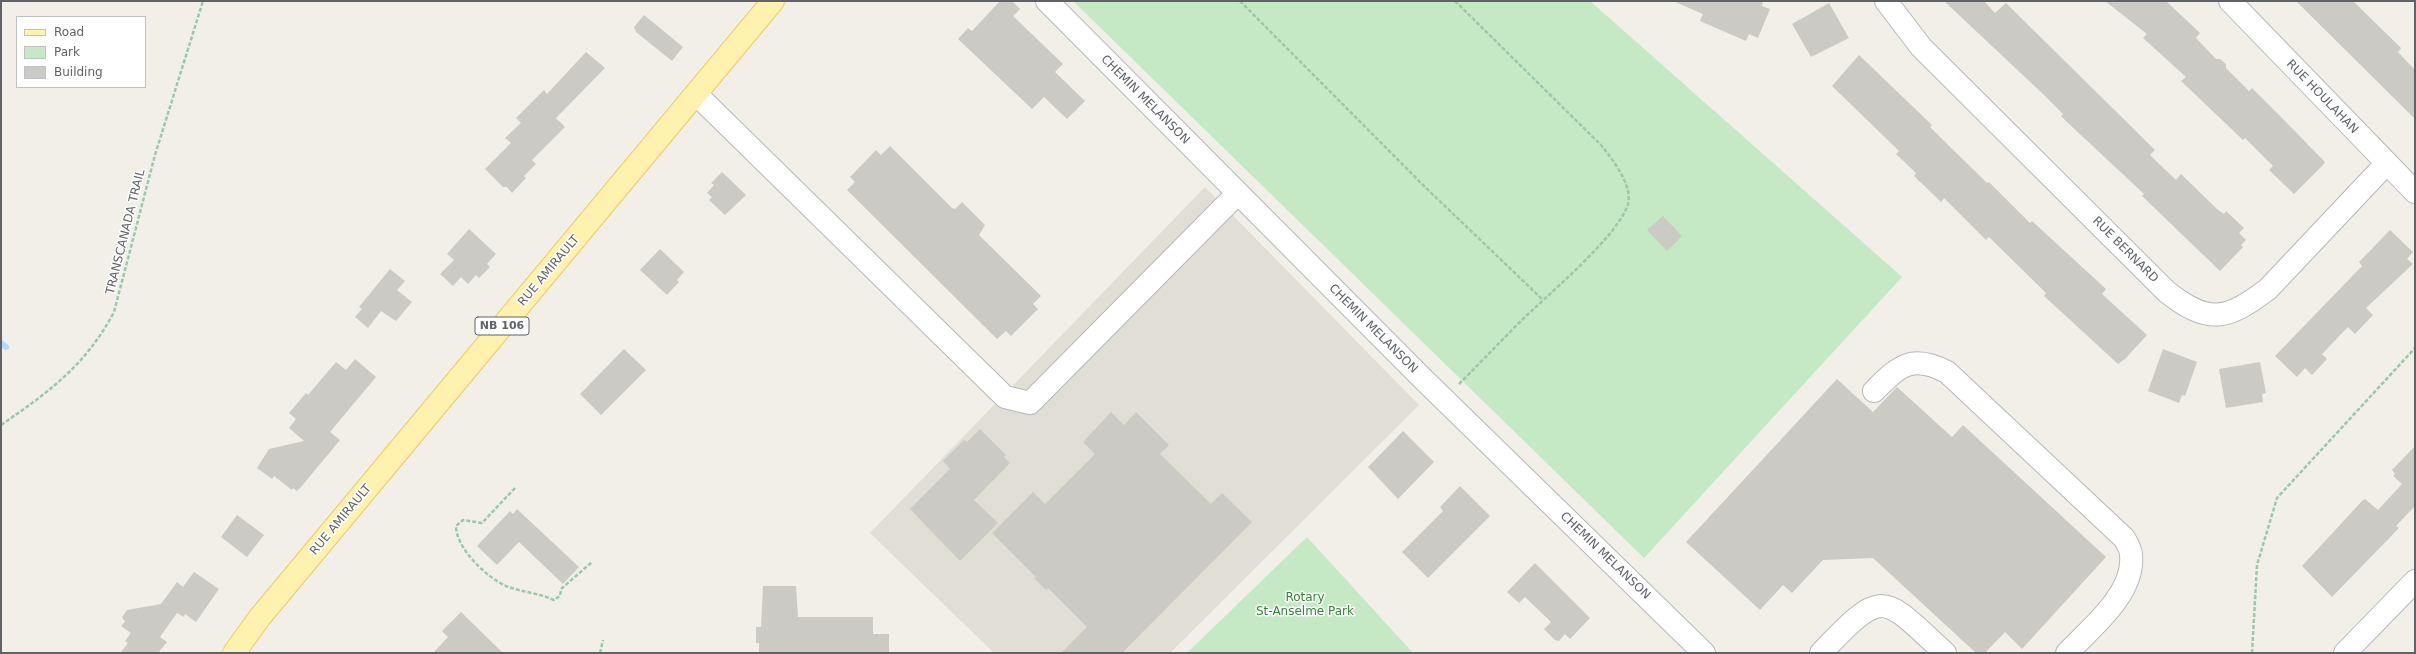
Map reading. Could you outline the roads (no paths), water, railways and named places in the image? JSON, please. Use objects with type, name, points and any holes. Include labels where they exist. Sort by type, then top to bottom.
[{"type":"main road","name":"RUE AMIRAULT","points":[[234,653],[270,604],[773,1]]},
{"type":"street","name":"CHEMIN MELANSON","points":[[1047,1],[1444,400],[1704,653]]},
{"type":"street","name":"RUE BERNARD","points":[[1886,1],[1921,47],[2167,292],[2187,308],[2204,313],[2224,315],[2245,307],[2268,290],[2386,164]]},
{"type":"street","name":"RUE HOULAHAN","points":[[2230,1],[2386,164],[2415,192]]},
{"type":"street","points":[[696,94],[1005,397],[1030,403],[1238,193]]},
{"type":"street","points":[[1874,390],[1894,370],[1911,363],[1931,364],[1947,372],[2124,538],[2131,554],[2131,575],[2122,594],[2068,653]]},
{"type":"street","points":[[2345,653],[2415,581]]},
{"type":"street","points":[[1821,653],[1855,617],[1868,607],[1885,605],[1899,610],[1945,653]]},
{"type":"waterway","points":[[1,343],[6,347]]},
{"type":"park label","name":"Rotary St-Anselme Park","points":[[1305,605]]}]
